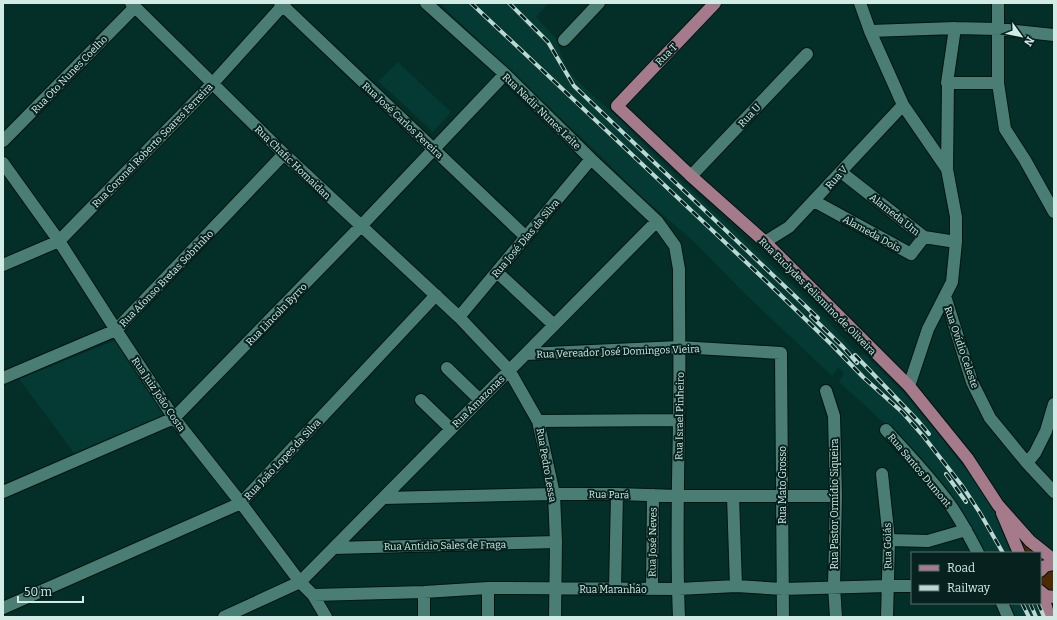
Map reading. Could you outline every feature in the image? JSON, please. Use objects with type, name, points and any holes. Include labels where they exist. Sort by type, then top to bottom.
[{"type":"main road","name":"Rua T","points":[[617,106],[715,3]]},
{"type":"main road","name":"Rua Euclydes Felismino de Oliveira","points":[[617,106],[691,176],[765,242],[909,386],[968,459],[998,505]]},
{"type":"main road","points":[[998,505],[1019,552]]},
{"type":"main road","points":[[998,505],[1030,541],[1054,560]]},
{"type":"main road","points":[[1041,570],[1045,566],[1054,564]]},
{"type":"main road","points":[[1041,592],[1046,596],[1054,597]]},
{"type":"main road","points":[[1041,592],[1049,617]]},
{"type":"street","name":"Rua Nadir Nunes Leite","points":[[426,3],[505,74],[657,222]]},
{"type":"street","points":[[564,40],[599,3]]},
{"type":"street","points":[[860,3],[870,31],[903,105],[947,169]]},
{"type":"street","points":[[998,3],[998,83],[1005,129],[1025,160],[1054,212]]},
{"type":"street","name":"Rua Coronel Roberto Soares Ferreira","points":[[3,265],[59,241],[213,83],[282,4]]},
{"type":"street","name":"Rua José Carlos Pereira","points":[[282,4],[526,237]]},
{"type":"street","name":"Rua Chafic Homaidan","points":[[133,5],[284,154],[459,317]]},
{"type":"street","name":"Rua Oto Nunes Coelho","points":[[3,141],[133,5]]},
{"type":"street","points":[[870,31],[955,28],[998,29],[1054,35]]},
{"type":"street","points":[[909,386],[928,329],[952,282],[956,242],[956,216],[947,169],[947,83],[955,28]]},
{"type":"street","name":"Rua U","points":[[691,176],[807,54]]},
{"type":"street","name":"Rua Lincoln Byrro","points":[[3,492],[174,418],[361,226],[505,74]]},
{"type":"street","points":[[947,83],[998,83]]},
{"type":"street","name":"Rua V","points":[[765,242],[790,227],[903,105]]},
{"type":"street","name":"Rua Afonso Bretas Sobrinho","points":[[3,378],[116,330],[284,154]]},
{"type":"street","name":"Rua José Dias da Silva","points":[[459,317],[591,159]]},
{"type":"street","name":"Rua Juiz João Costa","points":[[3,163],[59,241],[174,418],[241,503],[300,582],[314,595],[326,617]]},
{"type":"street","name":"Alameda Um","points":[[841,172],[924,237],[956,242]]},
{"type":"street","name":"Alameda Dois","points":[[814,201],[911,254],[924,237]]},
{"type":"street","name":"Rua Amazonas","points":[[300,582],[657,222]]},
{"type":"street","name":"Rua Israel Pinheiro","points":[[657,222],[675,246],[679,269],[679,617]]},
{"type":"street","points":[[497,272],[554,325]]},
{"type":"street","name":"Rua João Lopes da Silva","points":[[3,608],[241,503],[436,295]]},
{"type":"street","name":"Rua Ovídio Celeste","points":[[945,296],[972,382],[990,418],[1027,463],[1054,492]]},
{"type":"street","name":"Rua Pedro Lessa","points":[[459,317],[509,370],[538,421],[554,494],[556,542],[555,617]]},
{"type":"street","name":"Rua Vereador José Domingos Vieira","points":[[526,354],[679,347],[781,353]]},
{"type":"street","name":"Rua Mato Grosso","points":[[781,353],[784,617]]},
{"type":"street","points":[[447,368],[480,400]]},
{"type":"street","name":"Rua Pastor Ormídio Siqueira","points":[[826,391],[834,416],[836,496],[834,587],[836,617]]},
{"type":"street","points":[[421,400],[451,429]]},
{"type":"street","points":[[1027,463],[1038,448],[1046,431],[1054,404]]},
{"type":"street","points":[[538,421],[679,420]]},
{"type":"street","name":"Rua Santos Dumont","points":[[886,430],[949,503],[977,552]]},
{"type":"street","name":"Rua Goiás","points":[[882,474],[889,540],[887,617]]},
{"type":"street","name":"Rua Pará","points":[[383,498],[554,494],[836,496]]},
{"type":"street","points":[[615,589],[617,494]]},
{"type":"street","name":"Rua José Neves","points":[[652,589],[653,495]]},
{"type":"street","points":[[733,496],[736,586]]},
{"type":"street","points":[[889,540],[928,541],[966,530]]},
{"type":"street","name":"Rua Antídio Sales de Fraga","points":[[334,548],[556,542]]},
{"type":"street","points":[[224,617],[300,582]]},
{"type":"street","name":"Rua Maranhão","points":[[314,595],[424,592],[488,588],[678,589],[736,586],[783,589],[911,586]]},
{"type":"street","points":[[488,588],[488,617]]},
{"type":"street","points":[[424,592],[424,617]]},
{"type":"street","points":[[1002,604],[1008,617]]},
{"type":"shaded area","points":[[439,3],[549,3],[536,17],[555,37],[567,69],[667,167],[802,294],[858,354],[864,354],[903,392],[936,431],[989,499],[1015,552],[981,552],[886,425],[839,382],[844,373],[838,368],[832,376],[744,293],[693,241],[642,197]]},
{"type":"shaded area","points":[[398,62],[451,112],[433,132],[378,81]]},
{"type":"shaded area","points":[[116,340],[165,415],[74,453],[19,379]]},
{"type":"shaded area","points":[[1014,529],[1039,552],[1024,552]]},
{"type":"shaded area","points":[[1054,568],[1054,594],[1041,588],[1041,575]]},
{"type":"shaded area","points":[[1009,604],[1038,604],[1044,617],[1015,617]]},
{"type":"railway","points":[[471,3],[765,280],[863,377],[902,412],[924,437],[963,487],[1002,552]]},
{"type":"railway","points":[[509,3],[548,42],[574,86],[818,318]]},
{"type":"railway","points":[[811,316],[857,363]]},
{"type":"railway","points":[[855,355],[929,434]]},
{"type":"railway","points":[[946,474],[966,502]]},
{"type":"railway","points":[[1022,604],[1029,617]]},
{"type":"railway","points":[[1030,604],[1036,617]]},
{"type":"railway","points":[[1038,604],[1044,617]]}]
